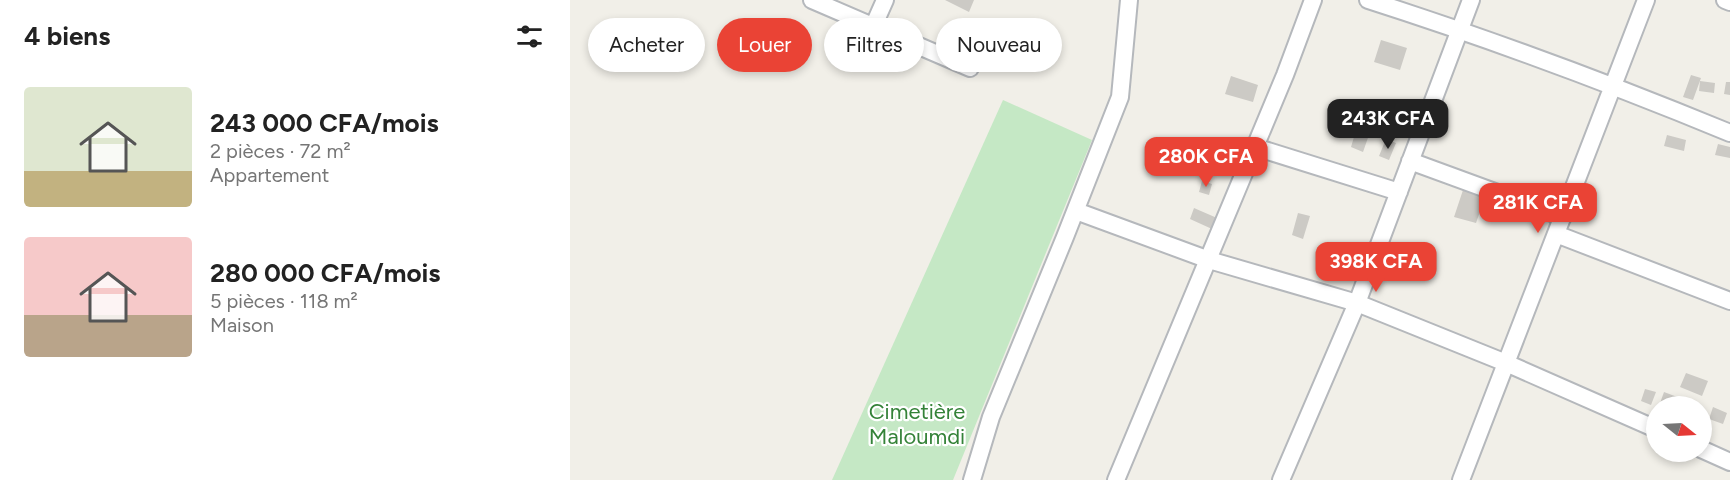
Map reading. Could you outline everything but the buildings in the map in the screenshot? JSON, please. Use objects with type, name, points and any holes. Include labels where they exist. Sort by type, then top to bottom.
[{"type":"street","points":[[812,0],[853,18]]},
{"type":"street","points":[[877,18],[885,0]]},
{"type":"street","points":[[972,480],[991,417],[1076,211],[1120,97],[1130,0]]},
{"type":"street","points":[[1116,480],[1285,75],[1313,0]]},
{"type":"street","points":[[1368,0],[1459,29],[1614,86],[1730,133]]},
{"type":"street","points":[[1281,480],[1356,303],[1471,0]]},
{"type":"street","points":[[1461,480],[1646,0]]},
{"type":"street","points":[[1725,0],[1730,2]]},
{"type":"street","points":[[1255,147],[1399,192]]},
{"type":"street","points":[[1410,161],[1563,217]]},
{"type":"street","points":[[1076,211],[1209,260],[1356,303],[1506,363],[1646,425]]},
{"type":"street","points":[[1556,234],[1730,301]]},
{"type":"street","points":[[1712,454],[1730,462]]},
{"type":"green space","name":"Cimetière Maloumdi","points":[[1003,100],[1092,140],[953,480],[832,480]]}]
